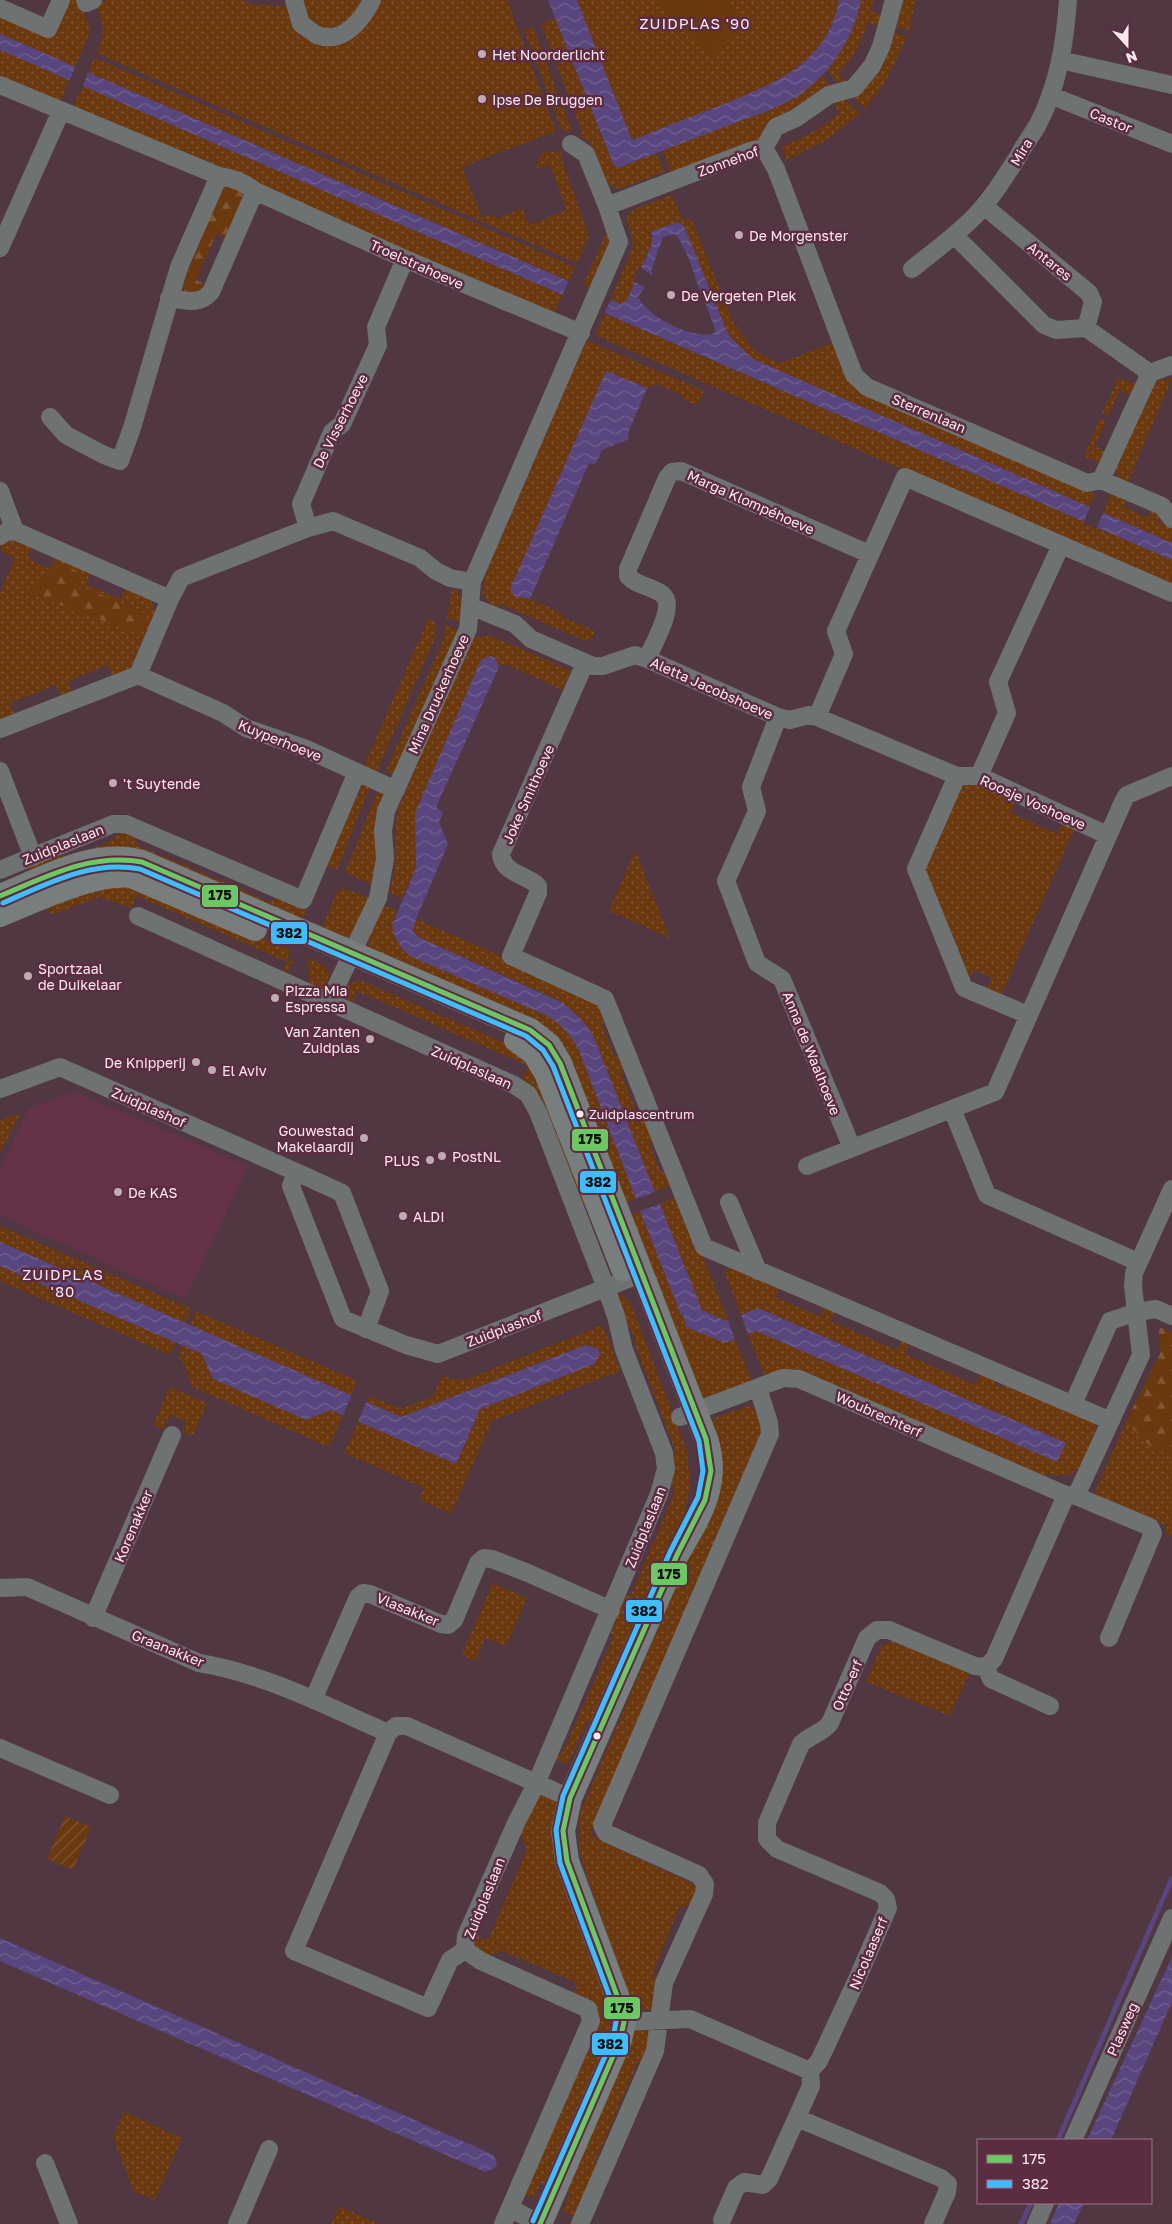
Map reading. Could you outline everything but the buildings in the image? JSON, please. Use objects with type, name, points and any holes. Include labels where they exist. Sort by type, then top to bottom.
[{"type":"street","points":[[0,8],[48,29],[62,0]]},
{"type":"street","points":[[294,0],[301,24],[317,34],[328,37],[337,36],[353,26],[365,14],[372,0]]},
{"type":"street","name":"Zonnehof","points":[[608,206],[753,150],[764,148],[776,127],[796,118],[829,95],[854,88],[872,66],[881,47],[894,0]]},
{"type":"street","name":"Mira","points":[[912,269],[954,235],[984,206],[1000,186],[1038,124],[1050,95],[1066,36],[1068,0]]},
{"type":"street","points":[[1060,60],[1172,85]]},
{"type":"street","name":"Troelstrahoeve","points":[[0,85],[219,176],[246,184],[255,191],[405,259],[581,333]]},
{"type":"street","name":"Castor","points":[[1050,95],[1172,144]]},
{"type":"street","points":[[0,248],[0,244],[61,111]]},
{"type":"street","points":[[572,144],[586,154],[608,206],[619,242],[581,333]]},
{"type":"street","name":"Sterrenlaan","points":[[764,148],[776,169],[854,375],[860,381],[867,386],[1087,483],[1101,480],[1162,506],[1172,519]]},
{"type":"street","points":[[50,417],[66,435],[104,455],[120,461],[132,428],[179,268],[219,176]]},
{"type":"street","points":[[169,298],[194,302],[204,299],[211,292],[255,191]]},
{"type":"street","name":"Antares","points":[[984,206],[1089,293],[1093,302],[1086,328]]},
{"type":"street","points":[[954,235],[1044,325],[1056,330],[1086,328],[1150,374]]},
{"type":"street","name":"De Visserhoeve","points":[[308,528],[301,504],[332,432],[342,424],[378,345],[376,327],[405,259]]},
{"type":"street","name":"Mina Druckerhoeve","points":[[329,1002],[378,898],[385,859],[383,831],[386,812],[468,629],[472,582],[581,333]]},
{"type":"street","points":[[1101,480],[1150,374],[1172,367]]},
{"type":"street","name":"Marga Klompéhoeve","points":[[647,659],[668,611],[667,601],[662,594],[633,582],[628,576],[628,569],[667,478],[672,472],[681,471],[870,554]]},
{"type":"street","points":[[817,717],[844,654],[836,630],[905,477],[1172,593]]},
{"type":"street","points":[[0,491],[8,533],[170,598]]},
{"type":"street","points":[[0,729],[138,675],[170,598],[181,578],[308,528],[333,521],[345,524],[420,558],[436,571],[450,578],[472,582]]},
{"type":"street","points":[[979,776],[1007,713],[998,682],[1061,546]]},
{"type":"street","name":"Aletta Jacobshoeve","points":[[470,606],[515,624],[531,639],[593,666],[604,666],[635,655],[778,717],[790,720],[809,715],[817,717],[957,776]]},
{"type":"street","name":"Joke Smithoeve","points":[[585,663],[501,854],[502,863],[507,869],[532,880],[538,886],[538,893],[511,956],[605,999],[704,1247],[758,1271]]},
{"type":"street","name":"Kuyperhoeve","points":[[138,675],[223,713],[246,728],[296,745],[396,790]]},
{"type":"street","name":"Anna de Waalhoeve","points":[[778,717],[751,787],[757,811],[726,881],[757,963],[782,979],[852,1148]]},
{"type":"street","points":[[0,771],[33,857]]},
{"type":"street","name":"Zuidplaslaan","points":[[0,870],[113,824],[126,824],[303,900],[357,772]]},
{"type":"street","points":[[957,776],[916,869],[964,988],[1028,1015]]},
{"type":"street","name":"Roosje Voshoeve","points":[[957,776],[979,776],[1107,835]]},
{"type":"street","points":[[807,1166],[995,1092],[1107,835],[1127,795],[1172,776]]},
{"type":"street","name":"Zuidplaslaan","points":[[0,896],[88,862],[104,858],[130,858],[518,1041],[534,1053],[546,1073],[634,1277],[687,1414],[711,1454],[712,1470],[709,1492],[698,1519],[677,1555],[570,1798],[563,1831],[567,1861],[622,2009],[624,2022],[620,2040],[539,2224]]},
{"type":"street","name":"Zuidplaslaan","points":[[0,915],[102,876],[117,874],[130,876],[347,961]]},
{"type":"street","name":"Zuidplaslaan","points":[[138,916],[514,1085],[528,1094],[538,1112],[606,1288],[616,1316],[624,1350],[664,1453],[666,1469],[659,1494],[536,1784],[517,1821],[466,1936],[464,1950],[481,1961],[588,2009],[591,2021],[506,2216]]},
{"type":"street","name":"Zuidplashof","points":[[0,1089],[60,1066],[342,1193],[380,1291],[366,1329]]},
{"type":"street","points":[[952,1109],[987,1195],[1138,1262]]},
{"type":"street","name":"Zuidplashof","points":[[296,1172],[291,1186],[343,1318],[406,1345],[438,1354],[634,1277]]},
{"type":"street","points":[[1050,1706],[991,1679],[986,1667],[994,1660],[1071,1496],[1141,1355],[1133,1286],[1134,1273],[1172,1189]]},
{"type":"street","points":[[729,1202],[758,1271],[1110,1420]]},
{"type":"street","points":[[1073,1404],[1110,1322],[1137,1312],[1156,1309],[1172,1316]]},
{"type":"street","name":"Woubrechterf","points":[[687,1414],[783,1378],[799,1379],[1071,1496],[1150,1527],[1153,1533],[1109,1638]]},
{"type":"street","points":[[580,2224],[655,2051],[664,1984],[704,1894],[705,1884],[699,1875],[606,1833],[602,1825],[770,1434],[769,1423],[758,1388]]},
{"type":"street","name":"Korenakker","points":[[93,1618],[172,1435]]},
{"type":"street","name":"Vlasakker","points":[[313,1700],[358,1598],[363,1593],[370,1594],[441,1624],[448,1625],[454,1620],[478,1563],[484,1558],[492,1559],[528,1573],[610,1610]]},
{"type":"street","name":"Graanakker","points":[[1,1591],[27,1587],[93,1618],[199,1663],[230,1668],[266,1679],[388,1733]]},
{"type":"street","name":"Otto-erf","points":[[767,1839],[767,1823],[801,1744],[810,1735],[825,1729],[830,1723],[868,1638],[877,1630],[889,1630],[975,1666],[986,1667]]},
{"type":"street","points":[[464,1950],[450,1960],[428,2008],[294,1951],[388,1733],[396,1726],[408,1726],[570,1798]]},
{"type":"street","points":[[0,1748],[110,1795]]},
{"type":"street","name":"Nicolaaserf","points":[[722,2220],[736,2188],[744,2182],[763,2184],[769,2179],[811,2086],[810,2071],[819,2061],[888,1908],[886,1899],[880,1893],[777,1849],[767,1839]]},
{"type":"street","name":"Plasweg","points":[[1073,2139],[1170,1928]]},
{"type":"street","points":[[624,2022],[690,2019],[810,2071]]},
{"type":"street","points":[[797,2118],[941,2178],[948,2184],[947,2192],[933,2224]]},
{"type":"street","points":[[237,2224],[269,2149]]},
{"type":"street","points":[[45,2163],[69,2224]]},
{"type":"street","points":[[1036,2224],[1045,2204]]},
{"type":"street","points":[[506,2216],[539,2224]]},
{"type":"shaded area","name":"De KAS","points":[[74,1092],[248,1166],[185,1299],[0,1215],[0,1169],[29,1108]]},
{"type":"green space","points":[[69,0],[79,0],[90,29],[75,67],[0,34],[0,14],[53,37]]},
{"type":"green space","points":[[106,0],[243,0],[256,5],[290,6],[300,37],[307,36],[324,41],[376,0],[507,0],[556,131],[462,167],[482,218],[494,214],[497,219],[522,208],[529,225],[567,210],[550,165],[537,169],[538,159],[542,153],[562,151],[562,160],[589,236],[577,263],[96,53],[103,30],[96,6]]},
{"type":"green space","points":[[298,0],[365,0],[363,6],[338,30],[313,28]]},
{"type":"green space","points":[[577,0],[839,0],[833,22],[823,41],[795,69],[759,90],[634,140],[631,139]]},
{"type":"green space","points":[[655,0],[726,0],[746,21],[709,57]]},
{"type":"green space","points":[[861,0],[873,0],[871,12],[885,15],[880,26],[868,23],[856,51],[839,75],[849,84],[842,85],[826,70],[848,37],[856,20]]},
{"type":"green space","points":[[901,0],[916,0],[909,31],[896,27]]},
{"type":"green space","points":[[555,18],[614,166],[618,168],[656,153],[664,172],[619,189],[611,185],[607,186],[589,141],[580,137],[581,129],[541,24]]},
{"type":"green space","points":[[533,27],[571,129],[570,132],[561,129],[524,30]]},
{"type":"green space","points":[[894,32],[907,37],[885,83],[865,109],[854,99],[870,81]]},
{"type":"green space","points":[[0,50],[69,80],[60,103],[0,76]]},
{"type":"green space","points":[[95,58],[575,267],[569,281],[87,72]]},
{"type":"green space","points":[[821,75],[830,85],[763,139],[671,175],[663,150],[773,108],[798,95]]},
{"type":"green space","points":[[83,86],[562,295],[553,317],[265,192],[262,184],[72,108]]},
{"type":"green space","points":[[844,97],[860,114],[824,142],[786,160],[782,147],[812,132],[834,118],[840,112],[832,101]]},
{"type":"green space","points":[[233,183],[239,185],[244,200],[227,239],[216,234],[196,280],[206,285],[203,296],[186,294],[181,284],[221,188]]},
{"type":"green space","points":[[672,195],[682,219],[691,218],[733,322],[754,350],[779,364],[836,341],[855,389],[1095,494],[1089,507],[753,359],[730,337],[684,226],[678,222],[651,233],[652,243],[627,300],[621,304],[611,299],[633,246],[627,216],[633,210]]},
{"type":"green space","points":[[607,231],[609,239],[607,254],[589,291],[582,288]]},
{"type":"green space","points":[[605,314],[1172,560],[1172,587],[595,335]]},
{"type":"green space","points":[[586,340],[704,391],[697,405],[684,400],[682,395],[656,384],[647,388],[607,372],[524,599],[530,599],[563,614],[563,617],[595,631],[592,639],[586,641],[500,604],[497,610],[492,607],[482,593],[485,575]]},
{"type":"green space","points":[[1118,378],[1136,385],[1131,395],[1120,390],[1108,416],[1102,414]]},
{"type":"green space","points":[[1172,378],[1128,483],[1118,478],[1116,468],[1156,381]]},
{"type":"green space","points":[[1100,418],[1106,421],[1095,446],[1107,453],[1102,464],[1084,456]]},
{"type":"green space","points":[[1113,490],[1128,497],[1124,507],[1148,518],[1153,508],[1159,513],[1158,522],[1172,528],[1172,543],[1103,513]]},
{"type":"green space","points":[[16,539],[32,546],[28,559],[50,569],[56,556],[91,572],[86,584],[120,599],[126,587],[150,597],[155,612],[129,671],[113,677],[107,665],[68,681],[72,693],[61,697],[56,685],[10,703],[15,716],[0,720],[0,592],[15,559],[0,550],[2,545]]},
{"type":"green space","points":[[61,564],[82,573],[79,579],[83,587],[144,613],[144,621],[140,629],[131,631],[31,594],[44,573],[52,572]]},
{"type":"green space","points":[[452,589],[458,591],[461,600],[460,623],[447,618]]},
{"type":"green space","points":[[428,619],[437,623],[434,641],[377,771],[364,766]]},
{"type":"green space","points":[[446,624],[459,631],[395,772],[385,773],[443,640]]},
{"type":"green space","points":[[489,635],[571,671],[562,690],[505,664],[499,667],[495,658],[415,813],[416,868],[402,898],[389,892],[394,871],[399,806],[473,636],[478,638]]},
{"type":"green space","points":[[364,781],[371,784],[337,870],[326,865]]},
{"type":"green space","points":[[973,782],[1016,801],[1011,813],[1057,834],[1063,821],[1075,827],[1001,996],[987,990],[992,978],[974,970],[968,982],[924,870],[960,787]]},
{"type":"green space","points":[[379,788],[384,795],[374,886],[345,872]]},
{"type":"green space","points":[[118,832],[135,836],[138,846],[182,864],[188,862],[186,866],[269,902],[278,898],[307,910],[300,926],[151,860],[34,879],[29,867],[60,855],[68,858],[114,840]]},
{"type":"green space","points":[[635,850],[670,938],[609,911]]},
{"type":"green space","points":[[98,883],[157,892],[290,950],[287,959],[293,961],[286,976],[283,975],[287,962],[137,896],[131,908],[99,897],[53,914],[47,911],[44,904]]},
{"type":"green space","points":[[344,888],[369,898],[352,935],[344,940],[320,933],[337,891]]},
{"type":"green space","points":[[383,905],[397,911],[392,926],[412,957],[548,1016],[560,1024],[578,1048],[636,1199],[626,1202],[600,1136],[602,1135],[598,1124],[595,1124],[568,1069],[368,948],[369,937]]},
{"type":"green space","points":[[416,919],[503,957],[601,1006],[606,1016],[602,1025],[614,1056],[623,1060],[625,1065],[621,1073],[639,1118],[646,1121],[653,1138],[650,1146],[660,1171],[668,1175],[671,1185],[655,1192],[597,1045],[581,1019],[563,1003],[418,937],[413,929]]},
{"type":"green space","points":[[309,958],[323,965],[329,973],[327,986],[322,989],[308,985]]},
{"type":"green space","points":[[359,980],[516,1048],[532,1061],[587,1202],[580,1204],[520,1082],[529,1066],[357,991],[351,1004],[342,999],[341,988]]},
{"type":"green space","points":[[21,1112],[0,1153],[0,1121]]},
{"type":"green space","points":[[675,1198],[696,1239],[728,1320],[726,1321],[702,1310],[660,1204]]},
{"type":"green space","points":[[640,1211],[681,1315],[685,1320],[725,1343],[735,1339],[752,1382],[706,1398],[701,1397],[627,1217]]},
{"type":"green space","points":[[0,1226],[191,1309],[185,1323],[0,1242]]},
{"type":"green space","points":[[731,1263],[780,1284],[775,1297],[821,1317],[826,1304],[835,1308],[830,1321],[897,1350],[903,1338],[910,1341],[905,1354],[975,1385],[981,1372],[996,1379],[994,1383],[1003,1388],[1005,1383],[1094,1421],[1096,1428],[1081,1464],[1068,1475],[1059,1476],[1048,1473],[1045,1478],[806,1373],[765,1377],[748,1334],[756,1331],[1057,1461],[1065,1443],[759,1308],[741,1315],[725,1273]]},
{"type":"green space","points":[[0,1266],[176,1343],[170,1355],[0,1281]]},
{"type":"green space","points":[[621,1294],[631,1304],[687,1451],[690,1486],[684,1515],[593,1724],[587,1721],[568,1765],[553,1758],[563,1752],[613,1638],[610,1629],[623,1598],[632,1593],[674,1494],[672,1472],[675,1450],[634,1342],[632,1331],[626,1324],[616,1295]]},
{"type":"green space","points":[[196,1311],[358,1381],[351,1396],[190,1326]]},
{"type":"green space","points":[[603,1325],[620,1371],[492,1421],[451,1514],[419,1500],[424,1488],[344,1453],[358,1422],[456,1464],[480,1409],[594,1364],[598,1349],[586,1345],[401,1417],[366,1403],[369,1396],[401,1409],[432,1397],[442,1376],[456,1380],[467,1379]]},
{"type":"green space","points":[[1159,1327],[1172,1332],[1172,1456],[1150,1446],[1126,1422],[1160,1354]]},
{"type":"green space","points":[[182,1345],[203,1354],[213,1379],[331,1410],[343,1415],[329,1447],[192,1387],[182,1360],[178,1359]]},
{"type":"green space","points":[[170,1387],[207,1403],[193,1436],[182,1432],[186,1424],[172,1415],[171,1418],[168,1417],[163,1429],[153,1425]]},
{"type":"green space","points":[[748,1406],[756,1409],[762,1426],[761,1438],[591,1830],[593,1837],[701,1888],[691,1905],[679,1908],[653,1973],[658,1990],[653,2008],[649,2010],[633,2006],[628,1995],[584,1867],[579,1848],[580,1813],[709,1509],[709,1428],[715,1418]]},
{"type":"green space","points":[[1126,1422],[1150,1446],[1172,1456],[1172,1536],[1165,1533],[1167,1526],[1094,1494]]},
{"type":"green space","points":[[493,1583],[527,1598],[506,1646],[485,1638],[475,1661],[462,1655]]},
{"type":"green space","points":[[891,1641],[970,1672],[950,1716],[866,1682],[881,1647]]},
{"type":"green space","points":[[550,1794],[558,1803],[552,1830],[555,1859],[564,1889],[603,1981],[609,2011],[608,2040],[547,2184],[541,2183],[534,2198],[523,2194],[598,2020],[567,1993],[577,1989],[575,1982],[502,1951],[484,1957],[477,1949],[475,1940],[477,1932],[482,1941],[489,1938],[527,1850],[520,1832],[538,1795]]},
{"type":"green space","points":[[65,1816],[91,1827],[73,1870],[47,1859]]},
{"type":"green space","points":[[647,2028],[651,2033],[646,2058],[638,2062],[595,2162],[598,2171],[577,2218],[563,2211],[570,2193],[566,2191],[635,2029]]},
{"type":"green space","points":[[124,2112],[182,2138],[155,2200],[134,2192],[113,2137]]},
{"type":"green space","points":[[339,2206],[379,2224],[331,2224]]},
{"type":"water","points":[[548,0],[577,0],[631,138],[634,140],[759,90],[795,69],[823,41],[833,22],[839,0],[861,0],[853,28],[839,54],[820,77],[798,96],[769,110],[618,168],[614,166]]},
{"type":"water","points":[[0,34],[621,304],[627,300],[652,244],[652,231],[678,222],[684,226],[730,337],[753,359],[1172,543],[1172,560],[0,50]],"holes":[[[675,234],[689,260],[716,332],[697,334],[673,326],[651,312],[638,297],[653,275],[651,271],[663,237]]]},
{"type":"water","points":[[606,371],[647,388],[628,433],[629,439],[602,450],[595,465],[589,463],[530,599],[514,596],[510,589]]},
{"type":"water","points":[[490,656],[495,658],[499,667],[437,805],[437,808],[443,813],[439,822],[448,844],[416,919],[413,931],[418,937],[563,1003],[581,1019],[593,1035],[655,1192],[636,1199],[578,1048],[565,1030],[548,1016],[412,957],[401,947],[393,931],[392,926],[416,868],[415,813],[481,660]]},
{"type":"water","points":[[660,1204],[702,1310],[726,1321],[728,1320],[735,1339],[725,1343],[686,1327],[683,1315],[681,1315],[640,1211]]},
{"type":"water","points":[[0,1242],[401,1417],[586,1345],[598,1349],[600,1354],[594,1364],[480,1409],[456,1464],[331,1410],[306,1420],[213,1379],[202,1354],[0,1266]]},
{"type":"water","points":[[758,1308],[1066,1443],[1057,1462],[756,1331],[748,1334],[741,1315]]},
{"type":"water","points":[[0,1938],[494,2155],[497,2164],[495,2168],[485,2172],[0,1961]]},
{"type":"water","points":[[1172,1957],[1172,2002],[1111,2139],[1087,2139]]},
{"type":"water","points":[[1059,2204],[1084,2204],[1074,2224],[1050,2224]]},
{"type":"pier","points":[[76,65],[89,70],[82,88],[69,82]]},
{"type":"pier","points":[[639,266],[654,277],[646,288],[633,281]]},
{"type":"pier","points":[[570,279],[612,297],[603,316],[561,297]]},
{"type":"pier","points":[[1091,505],[1104,511],[1096,529],[1083,523]]},
{"type":"pier","points":[[352,1394],[367,1400],[357,1424],[342,1417]]},
{"type":"waterway","points":[[1058,2139],[1172,1878]]},
{"type":"waterway","points":[[1021,2224],[1031,2204]]},
{"type":"transit line","name":"175","points":[[0,896],[51,875],[86,864],[123,860],[142,862],[530,1030],[549,1045],[560,1063],[706,1439],[711,1471],[705,1500],[677,1555],[570,1798],[563,1831],[567,1861],[622,2009],[624,2022],[620,2040],[540,2224]]},
{"type":"transit line","name":"382","points":[[3,903],[52,882],[86,871],[122,867],[140,869],[526,1036],[543,1050],[553,1066],[699,1441],[703,1471],[698,1497],[670,1552],[563,1796],[556,1830],[560,1863],[615,2011],[616,2022],[613,2038],[533,2221]]},
{"type":"place","name":"Het Noorderlicht","points":[[482,54]]},
{"type":"place","name":"Ipse De Bruggen","points":[[482,99]]},
{"type":"place","name":"De Morgenster","points":[[739,235]]},
{"type":"place","name":"De Vergeten Plek","points":[[671,295]]},
{"type":"place","name":"'t Suytende","points":[[113,783]]},
{"type":"place","name":"Sportzaal de Duikelaar","points":[[28,976]]},
{"type":"place","name":"Pizza Mia Espressa","points":[[275,998]]},
{"type":"place","name":"Van Zanten Zuidplas","points":[[370,1039]]},
{"type":"place","name":"De Knipperij","points":[[196,1062]]},
{"type":"place","name":"El Aviv","points":[[212,1070]]},
{"type":"place","name":"Zuidplascentrum","points":[[580,1114]]},
{"type":"place","name":"Gouwestad Makelaardij","points":[[364,1138]]},
{"type":"place","name":"PostNL","points":[[442,1156]]},
{"type":"place","name":"PLUS","points":[[430,1160]]},
{"type":"place","name":"De KAS","points":[[118,1192]]},
{"type":"place","name":"ALDI","points":[[403,1216]]},
{"type":"district","name":"ZUIDPLAS '90","points":[[695,23]]},
{"type":"district","name":"ZUIDPLAS '80","points":[[63,1282]]}]
